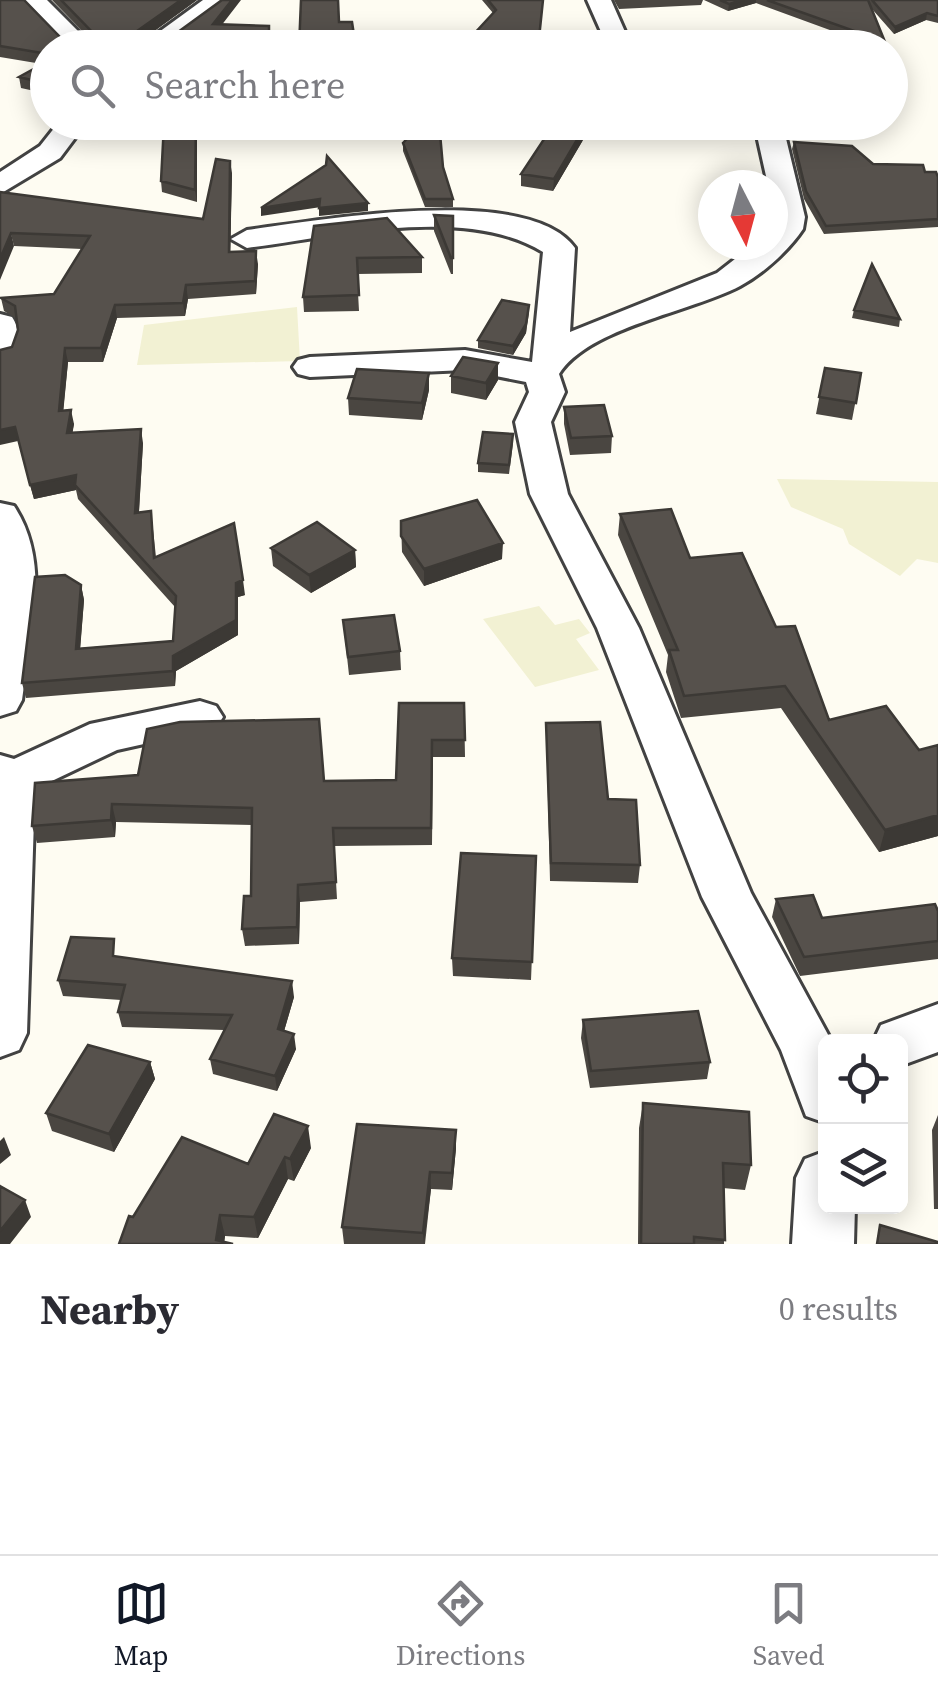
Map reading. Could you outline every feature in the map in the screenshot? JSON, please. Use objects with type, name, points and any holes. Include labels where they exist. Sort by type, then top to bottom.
[{"type":"street","points":[[33,0],[64,30]]},
{"type":"street","points":[[176,30],[219,0]]},
{"type":"street","points":[[599,0],[612,30]]},
{"type":"street","points":[[0,185],[50,152],[60,140]]},
{"type":"street","points":[[772,140],[779,170]]},
{"type":"street","points":[[247,239],[462,218],[522,227],[559,248],[546,364],[547,392],[533,422],[549,494],[618,628],[727,898],[818,1071]]},
{"type":"street","points":[[310,367],[464,360],[546,364],[644,310],[722,283],[751,260]]},
{"type":"street","points":[[0,324],[0,352]]},
{"type":"street","points":[[0,515],[17,570],[0,700]]},
{"type":"street","points":[[0,1034],[14,804],[5,777],[106,736],[200,717]]},
{"type":"street","points":[[908,1039],[938,1028]]},
{"type":"street","points":[[823,1244],[824,1214]]},
{"type":"green space","points":[[297,307],[300,361],[137,365],[144,325]]},
{"type":"green space","points":[[777,479],[938,482],[938,563],[917,559],[900,576],[849,544],[843,529],[791,507]]},
{"type":"green space","points":[[539,606],[555,625],[579,619],[590,633],[576,639],[599,670],[535,687],[483,619]]},
{"type":"building","points":[[0,0],[24,0],[53,30],[30,30],[30,51],[0,46]]},
{"type":"building","points":[[61,0],[181,0],[139,30],[90,30]]},
{"type":"building","points":[[222,0],[232,0],[213,24],[269,26],[269,30],[181,30]]},
{"type":"building","points":[[301,0],[338,0],[339,22],[352,22],[353,30],[300,30]]},
{"type":"building","points":[[488,0],[543,0],[540,30],[478,30],[496,10]]},
{"type":"building","points":[[767,0],[868,0],[880,30],[851,30]]},
{"type":"building","points":[[872,0],[938,0],[938,16],[927,13],[895,27]]},
{"type":"building","points":[[163,140],[196,140],[195,190],[161,181]]},
{"type":"building","points":[[441,140],[443,167],[453,199],[425,199],[403,143]]},
{"type":"building","points":[[543,140],[577,140],[554,179],[521,174]]},
{"type":"building","points":[[794,142],[852,146],[873,164],[923,165],[925,172],[936,172],[938,177],[938,219],[826,226],[806,191]]},
{"type":"building","points":[[327,156],[368,203],[319,208],[320,199],[261,208],[326,165]]},
{"type":"building","points":[[216,159],[230,161],[229,252],[256,251],[255,281],[186,285],[183,303],[115,305],[101,348],[65,348],[59,411],[71,410],[67,433],[141,429],[135,513],[151,511],[154,558],[234,523],[243,580],[236,583],[236,620],[173,656],[173,671],[22,683],[35,577],[65,575],[81,585],[76,649],[173,641],[176,596],[75,485],[76,475],[30,485],[15,427],[0,430],[0,350],[12,347],[18,330],[15,306],[1,298],[54,294],[90,236],[11,233],[0,259],[0,192],[203,219]]},
{"type":"building","points":[[434,215],[453,216],[453,258],[451,258]]},
{"type":"building","points":[[387,218],[422,257],[357,258],[359,295],[303,297],[314,226]]},
{"type":"building","points":[[872,264],[900,319],[854,310]]},
{"type":"building","points":[[502,300],[529,305],[526,324],[513,346],[478,340]]},
{"type":"building","points":[[463,357],[498,363],[486,383],[451,376]]},
{"type":"building","points":[[825,368],[861,373],[856,403],[819,397]]},
{"type":"building","points":[[357,369],[429,373],[422,403],[348,398]]},
{"type":"building","points":[[604,405],[612,436],[571,438],[564,407]]},
{"type":"building","points":[[483,432],[513,434],[509,465],[478,463]]},
{"type":"building","points":[[477,500],[503,543],[424,569],[401,536],[401,521]]},
{"type":"building","points":[[671,509],[690,558],[742,553],[776,627],[795,626],[829,720],[886,706],[919,750],[938,745],[938,815],[885,830],[785,686],[684,696],[669,650],[678,650],[620,514]]},
{"type":"building","points":[[317,522],[355,550],[309,575],[271,548]]},
{"type":"building","points":[[394,615],[400,651],[348,657],[343,620]]},
{"type":"building","points":[[399,703],[464,703],[465,740],[432,740],[431,828],[333,828],[336,882],[298,885],[297,927],[242,929],[244,896],[251,896],[252,808],[112,804],[111,820],[32,826],[35,783],[138,775],[147,729],[180,722],[319,719],[324,781],[396,780]]},
{"type":"building","points":[[600,722],[608,799],[636,800],[640,865],[551,863],[546,723]]},
{"type":"building","points":[[461,853],[536,856],[532,962],[452,958]]},
{"type":"building","points":[[813,895],[822,918],[935,904],[938,941],[804,957],[776,899]]},
{"type":"building","points":[[71,937],[114,939],[113,956],[292,981],[278,1029],[294,1034],[275,1076],[210,1059],[232,1015],[118,1012],[125,985],[58,980]]},
{"type":"building","points":[[698,1011],[710,1062],[591,1071],[583,1020]]},
{"type":"building","points":[[88,1045],[150,1062],[109,1134],[46,1113]]},
{"type":"building","points":[[643,1103],[749,1112],[751,1165],[723,1163],[725,1240],[694,1237],[694,1244],[641,1244]]},
{"type":"building","points":[[274,1114],[308,1126],[290,1159],[285,1157],[254,1217],[220,1215],[216,1240],[233,1244],[119,1244],[129,1216],[133,1217],[182,1137],[248,1164]]},
{"type":"building","points":[[357,1124],[456,1130],[452,1173],[430,1172],[423,1233],[342,1227]]},
{"type":"building","points":[[0,1186],[25,1200],[0,1231]]},
{"type":"building","points":[[880,1225],[938,1242],[938,1244],[877,1244]]}]
